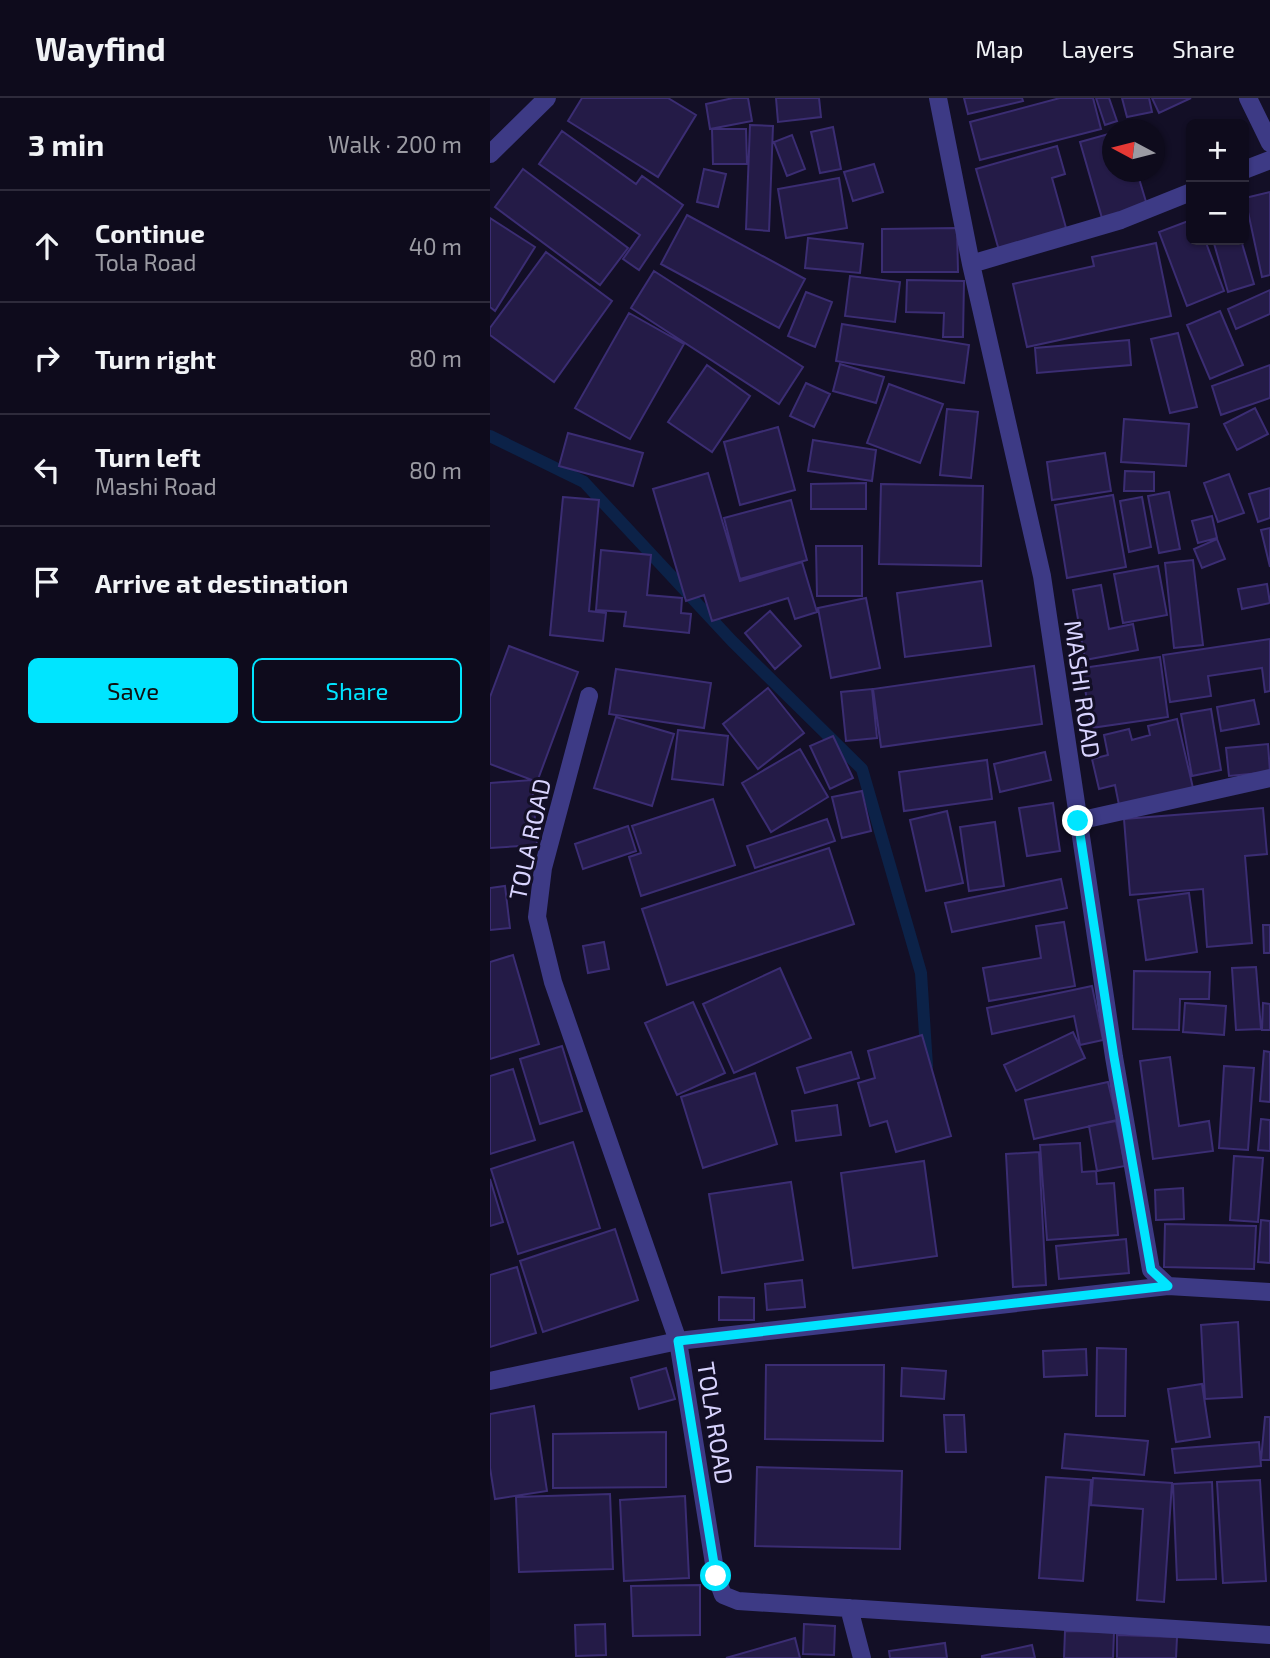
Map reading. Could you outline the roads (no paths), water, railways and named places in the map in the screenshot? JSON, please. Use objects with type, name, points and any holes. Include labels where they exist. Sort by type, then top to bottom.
[{"type":"street","points":[[490,154],[547,98]]},
{"type":"street","name":"MASHI ROAD","points":[[938,98],[971,264],[1042,576],[1114,1057],[1151,1270],[1168,1286]]},
{"type":"street","points":[[1248,98],[1270,143]]},
{"type":"street","points":[[1249,168],[1270,160]]},
{"type":"street","points":[[971,264],[1121,220],[1186,194]]},
{"type":"street","name":"TOLA ROAD","points":[[589,696],[543,868],[537,917],[552,982],[678,1341],[716,1576],[723,1595],[738,1601],[1270,1635]]},
{"type":"street","points":[[1078,821],[1270,778]]},
{"type":"street","points":[[490,1381],[678,1341],[1168,1286],[1270,1292]]},
{"type":"street","points":[[849,1608],[862,1658]]},
{"type":"waterway","points":[[490,436],[584,482],[732,641],[862,769],[921,973],[927,1066]]}]
